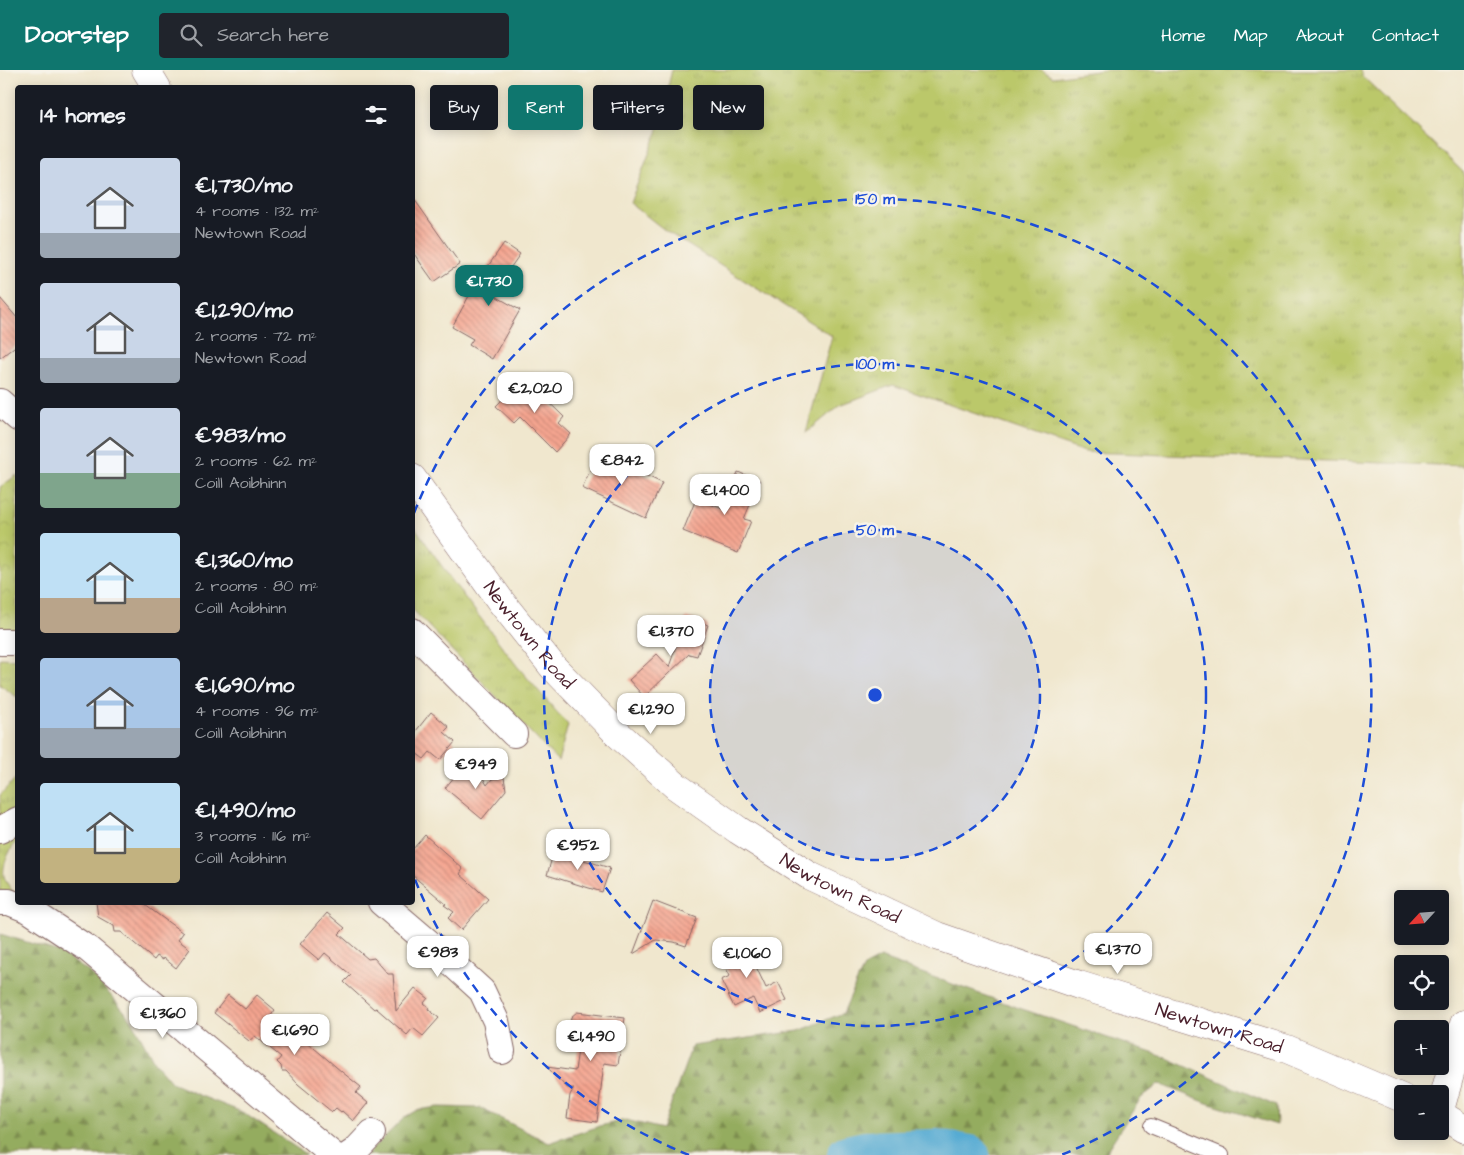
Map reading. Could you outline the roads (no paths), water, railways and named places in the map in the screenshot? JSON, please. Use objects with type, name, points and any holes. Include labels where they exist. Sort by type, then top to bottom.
[{"type":"main road","points":[[146,70],[155,85]]},
{"type":"main road","name":"Newtown Road","points":[[415,482],[502,603],[547,660],[619,735],[676,786],[738,830],[810,876],[937,936],[1079,985],[1287,1049],[1394,1095]]},
{"type":"main road","points":[[1447,1085],[1464,1024]]},
{"type":"main road","points":[[1449,1118],[1464,1129]]},
{"type":"street","points":[[0,402],[15,415]]},
{"type":"street","points":[[415,634],[514,734]]},
{"type":"street","points":[[0,642],[15,642]]},
{"type":"street","points":[[0,830],[15,822]]},
{"type":"street","points":[[0,902],[15,904]]},
{"type":"street","points":[[16,905],[29,910],[88,950],[333,1155]]},
{"type":"street","points":[[385,905],[482,991],[496,1021],[502,1051]]},
{"type":"street","points":[[349,1155],[372,1133]]},
{"type":"lane","points":[[1151,1126],[1222,1155]]},
{"type":"waterway","points":[[847,1155],[865,1151],[936,1149],[970,1155]]}]
